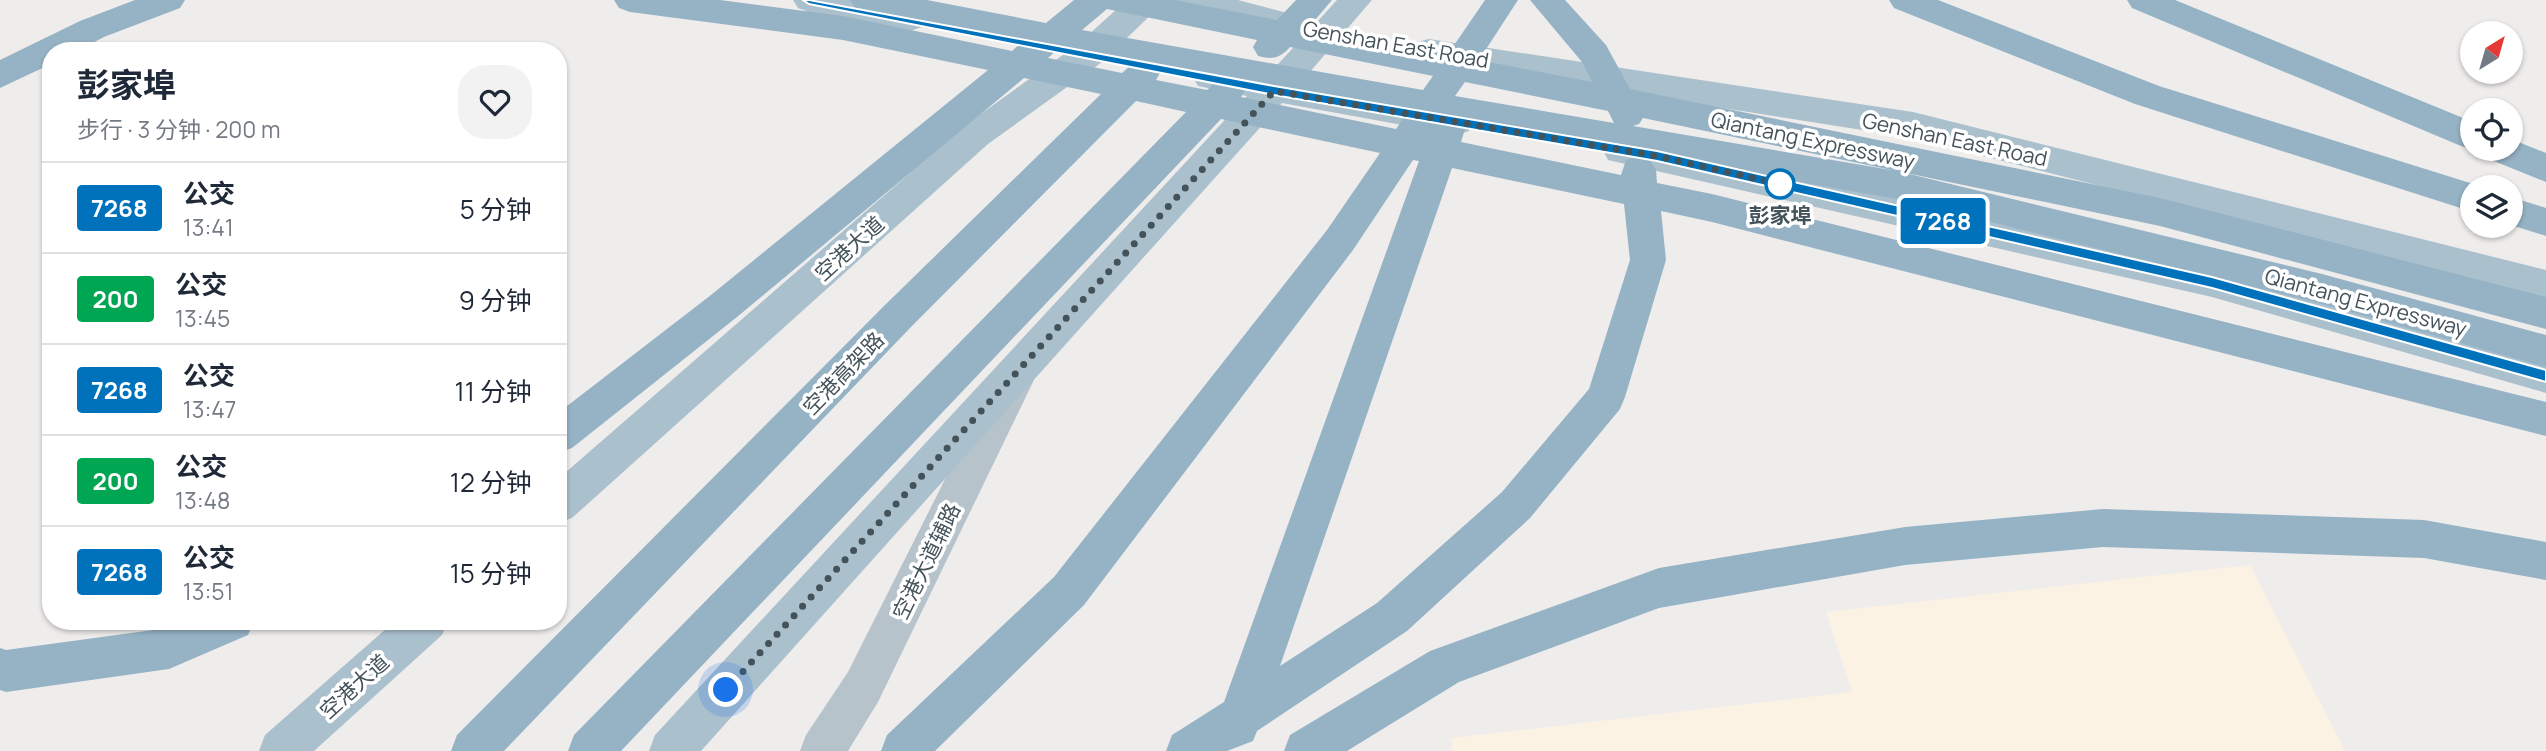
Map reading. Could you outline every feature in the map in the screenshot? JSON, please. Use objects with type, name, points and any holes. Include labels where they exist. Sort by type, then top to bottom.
[{"type":"highway","points":[[66,42],[92,29],[169,0]]},
{"type":"highway","points":[[630,0],[843,28],[1712,208],[2546,419]]},
{"type":"highway","name":"Qiantang Expressway","points":[[866,0],[1202,65],[1897,185],[2322,289],[2546,351]]},
{"type":"highway","points":[[567,429],[724,306],[1096,0]]},
{"type":"highway","name":"Qiantang Expressway","points":[[1116,0],[1779,132],[2160,212],[2546,313]]},
{"type":"highway","name":"空港高架路","points":[[472,751],[898,316],[1217,0]]},
{"type":"highway","points":[[903,751],[1069,591],[1340,240],[1505,0]]},
{"type":"highway","points":[[1228,751],[1462,89],[1505,0]]},
{"type":"highway","points":[[1188,751],[1392,617],[1516,505],[1606,397],[1648,260],[1632,123],[1594,54],[1546,0]]},
{"type":"highway","points":[[1905,0],[2147,95],[2460,194]]},
{"type":"highway","points":[[2143,0],[2460,132]]},
{"type":"highway","points":[[590,751],[1320,17]]},
{"type":"highway","points":[[0,75],[42,54]]},
{"type":"highway","points":[[2523,158],[2546,167]]},
{"type":"highway","points":[[2523,215],[2546,222]]},
{"type":"highway","points":[[1306,751],[1445,666],[1659,588],[1905,546],[2103,527],[2424,540],[2546,561]]},
{"type":"highway","points":[[0,669],[6,671],[169,648],[212,630]]},
{"type":"main road","points":[[809,0],[1274,91],[1657,156],[2212,282],[2546,376]]},
{"type":"main road","name":"空港大道","points":[[567,497],[976,135],[1090,53],[1147,0]]},
{"type":"main road","name":"Genshan East Road","points":[[1191,0],[1320,17],[1618,82],[1913,125],[2546,285]]},
{"type":"main road","points":[[671,751],[1274,91],[1320,17],[1356,0]]},
{"type":"main road","name":"空港大道","points":[[281,751],[417,630]]},
{"type":"street","name":"空港大道辅路","points":[[822,751],[863,687],[1021,367]]},
{"type":"shaded area","points":[[2250,565],[2345,751],[1453,751],[1451,738],[1852,692],[1826,612]]},
{"type":"bus line","name":"7268","points":[[809,0],[1274,91],[1657,156],[2212,282],[2546,376]]},
{"type":"place","name":"彭家埠","points":[[1780,184]]},
{"type":"route","points":[[726,690],[1274,91],[1657,156],[1780,184]]}]
